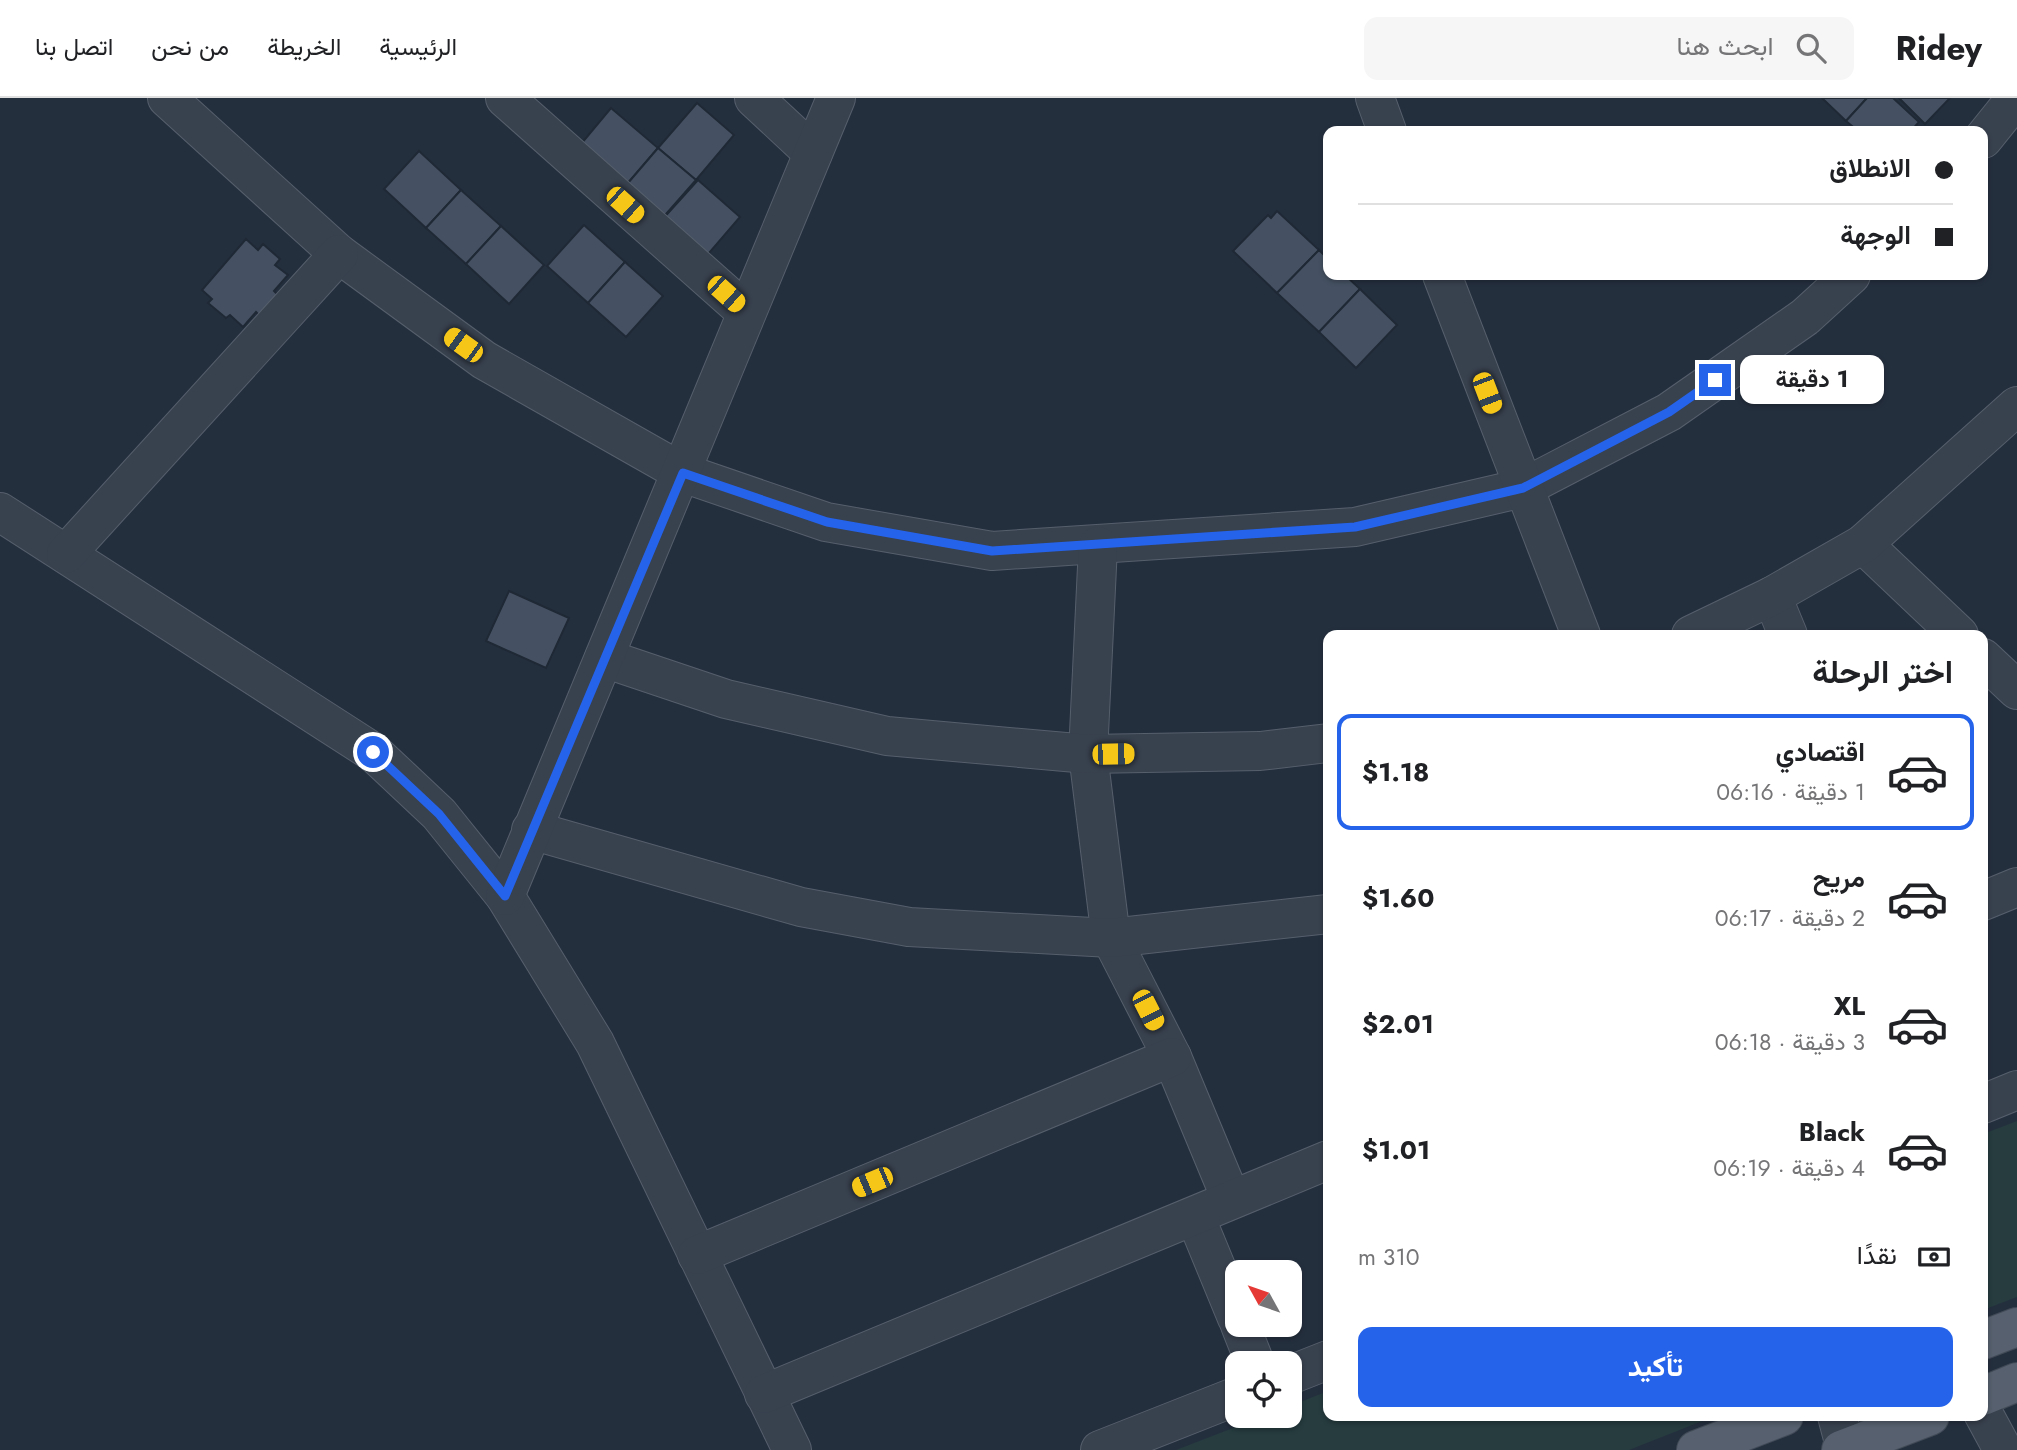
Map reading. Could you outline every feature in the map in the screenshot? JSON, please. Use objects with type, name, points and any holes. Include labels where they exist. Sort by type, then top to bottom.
[{"type":"main road","points":[[1988,1338],[2017,1327]]},
{"type":"main road","points":[[1988,1393],[2017,1382]]},
{"type":"main road","points":[[1696,1450],[1771,1421]]},
{"type":"main road","points":[[1843,1441],[1913,1421]]},
{"type":"street","points":[[505,98],[746,312]]},
{"type":"street","points":[[754,98],[813,153]]},
{"type":"street","points":[[505,896],[683,473],[746,312],[836,98]]},
{"type":"street","points":[[1375,98],[1386,126]]},
{"type":"street","points":[[1988,133],[2016,98]]},
{"type":"street","points":[[175,101],[340,254],[484,360],[683,473],[827,522],[992,551],[1355,527],[1523,488],[1669,412],[1805,317],[1846,280]]},
{"type":"street","points":[[66,554],[340,254]]},
{"type":"street","points":[[1444,280],[1579,630]]},
{"type":"street","points":[[1701,630],[1772,596],[1863,544],[2017,406]]},
{"type":"street","points":[[0,512],[373,752],[439,814],[505,896],[595,1044],[792,1450]]},
{"type":"street","points":[[1863,544],[1954,630]]},
{"type":"street","points":[[1098,546],[1088,754],[1111,938],[1172,1057],[1231,1199]]},
{"type":"street","points":[[1772,596],[1786,630]]},
{"type":"street","points":[[604,658],[726,699],[887,736],[1088,754],[1261,751],[1323,744]]},
{"type":"street","points":[[1988,663],[2017,690]]},
{"type":"street","points":[[531,830],[801,907],[909,927],[1111,938],[1323,915]]},
{"type":"street","points":[[1988,899],[2017,887]]},
{"type":"street","points":[[696,1255],[1172,1057]]},
{"type":"street","points":[[1988,1102],[2017,1090]]},
{"type":"street","points":[[764,1394],[1323,1162]]},
{"type":"street","points":[[1195,1216],[1225,1289]]},
{"type":"street","points":[[1302,1370],[1323,1362]]},
{"type":"street","points":[[1100,1450],[1225,1401]]},
{"type":"street","points":[[1987,1421],[2003,1450]]},
{"type":"green space","points":[[2017,1121],[2017,1297],[1988,1308],[1988,1132]]},
{"type":"green space","points":[[1323,1393],[1323,1421],[1702,1421],[1629,1450],[1176,1450],[1233,1428],[1302,1428],[1302,1401]]},
{"type":"building","points":[[1822,98],[1867,98],[1846,121]]},
{"type":"building","points":[[1867,98],[1893,98],[1919,122],[1915,126],[1852,126],[1846,121]]},
{"type":"building","points":[[1899,98],[1950,98],[1925,124]]},
{"type":"building","points":[[697,103],[734,135],[696,180],[658,148]]},
{"type":"building","points":[[611,108],[658,148],[622,190],[576,150]]},
{"type":"building","points":[[658,148],[696,180],[659,222],[622,190]]},
{"type":"building","points":[[419,151],[461,190],[426,228],[384,189]]},
{"type":"building","points":[[698,180],[740,217],[703,260],[660,222]]},
{"type":"building","points":[[461,190],[501,226],[466,264],[426,228]]},
{"type":"building","points":[[1277,211],[1319,250],[1277,293],[1233,251],[1268,215],[1271,218]]},
{"type":"building","points":[[584,225],[625,262],[588,303],[547,266]]},
{"type":"building","points":[[501,226],[544,265],[509,304],[466,264]]},
{"type":"building","points":[[246,239],[258,250],[263,244],[280,259],[275,265],[288,275],[274,291],[278,295],[260,316],[256,312],[243,327],[230,315],[226,318],[208,303],[212,299],[202,290]]},
{"type":"building","points":[[1319,250],[1323,254],[1323,280],[1350,280],[1360,289],[1319,332],[1277,293]]},
{"type":"building","points":[[625,262],[663,296],[626,337],[588,303]]},
{"type":"building","points":[[1360,289],[1397,325],[1356,368],[1319,332]]},
{"type":"building","points":[[509,591],[569,618],[546,668],[486,641]]},
{"type":"route","points":[[373,752],[439,814],[505,896],[683,473],[827,522],[992,551],[1355,527],[1523,488],[1669,412],[1715,380]]}]
